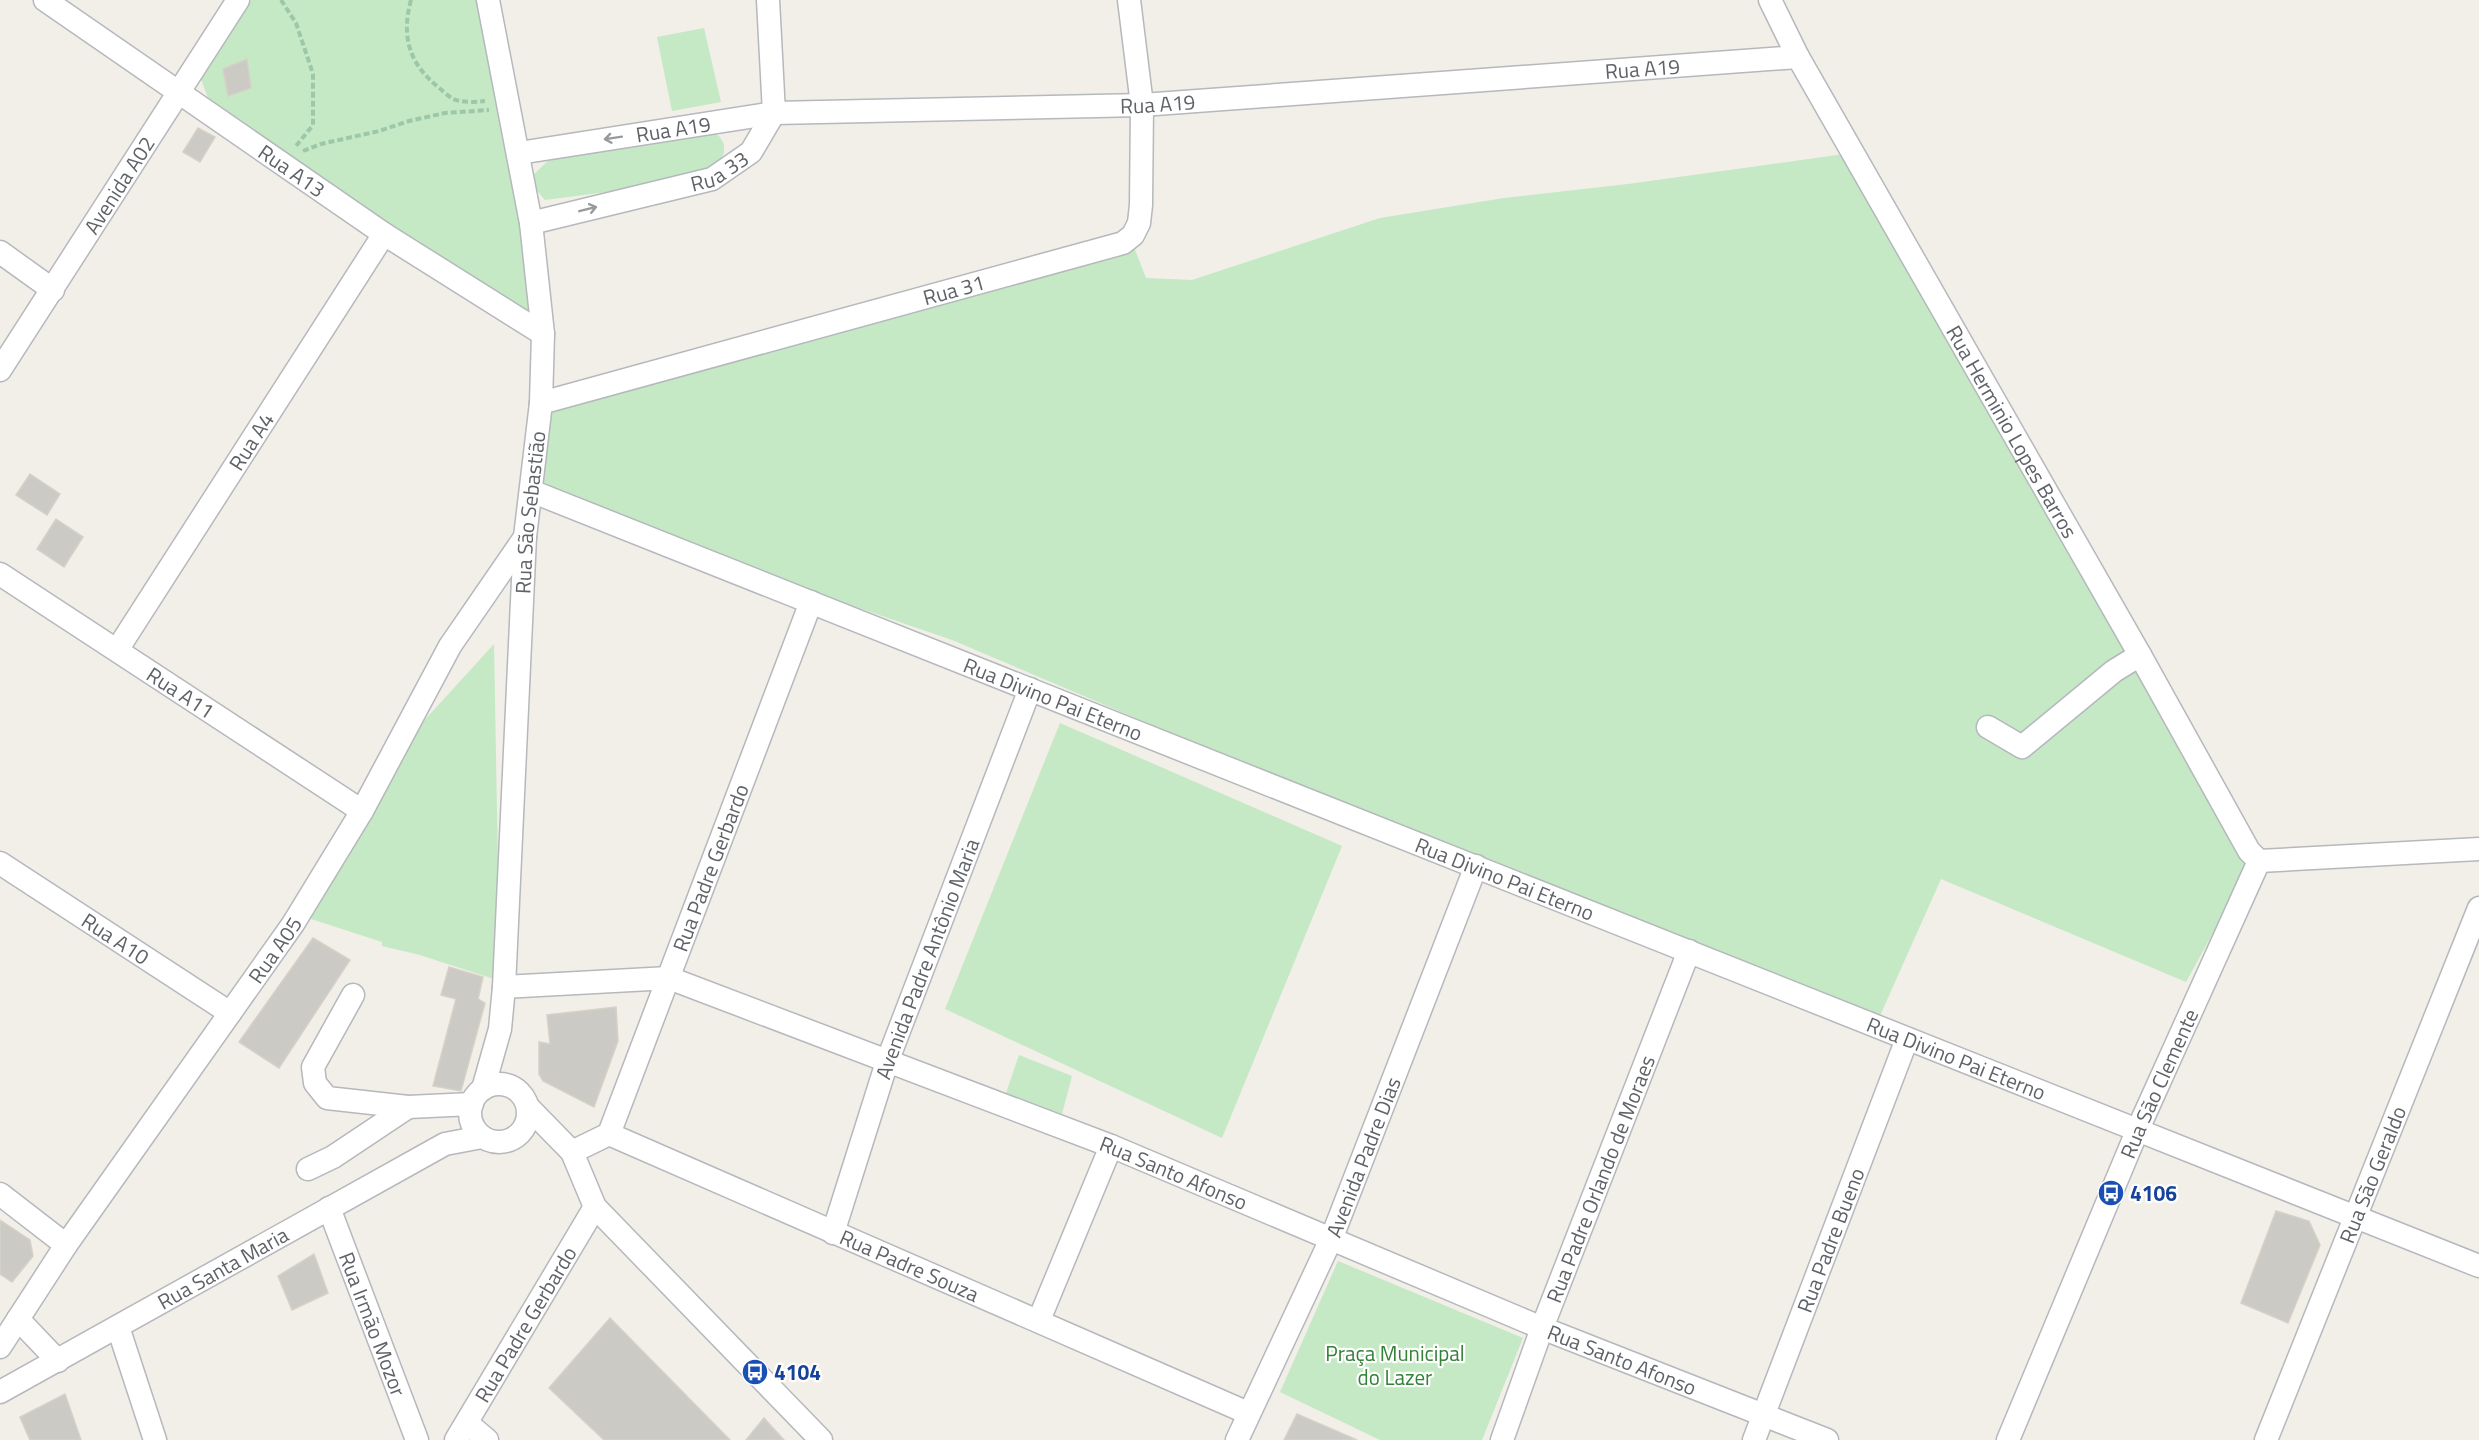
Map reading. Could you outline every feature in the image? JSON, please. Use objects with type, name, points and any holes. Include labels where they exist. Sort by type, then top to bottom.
[{"type":"street","name":"Rua A13","points":[[45,0],[177,94],[384,234],[543,334]]},
{"type":"street","name":"Avenida A02","points":[[0,370],[238,0]]},
{"type":"street","name":"Rua São Sebastião","points":[[475,1103],[500,1029],[504,987],[525,537],[541,403],[543,334],[531,223],[488,0]]},
{"type":"street","points":[[768,0],[774,113]]},
{"type":"street","name":"Rua 31","points":[[541,403],[1123,243],[1133,235],[1139,223],[1141,205],[1142,105],[1129,0]]},
{"type":"street","name":"Rua Herminio Lopes Barros","points":[[1770,0],[1798,57],[2140,655],[2249,851],[2259,861]]},
{"type":"street","name":"Rua A19","points":[[519,153],[774,113],[1142,105],[1798,57]]},
{"type":"street","name":"Rua 33","points":[[531,223],[712,179],[751,152],[774,113]]},
{"type":"street","name":"Rua A4","points":[[117,650],[384,234]]},
{"type":"street","points":[[0,252],[53,290]]},
{"type":"street","name":"Rua Divino Pai Eterno","points":[[531,491],[2479,1266]]},
{"type":"street","name":"Rua A05","points":[[0,1347],[66,1245],[294,924],[362,811],[450,646],[525,537]]},
{"type":"street","name":"Rua A11","points":[[0,574],[362,811]]},
{"type":"street","name":"Rua Padre Gerbardo","points":[[609,1134],[811,602]]},
{"type":"street","points":[[1988,727],[2022,747],[2114,671],[2140,655]]},
{"type":"street","name":"Avenida Padre Antônio Maria","points":[[833,1233],[887,1062],[1030,689]]},
{"type":"street","points":[[2259,861],[2479,849]]},
{"type":"street","name":"Rua São Clemente","points":[[2008,1440],[2138,1129],[2259,861]]},
{"type":"street","name":"Rua A10","points":[[0,863],[230,1013]]},
{"type":"street","name":"Avenida Padre Dias","points":[[1238,1440],[1248,1413],[1332,1238],[1476,866]]},
{"type":"street","name":"Rua São Geraldo","points":[[2266,1440],[2479,908]]},
{"type":"street","name":"Rua Padre Orlando de Moraes","points":[[1502,1440],[1542,1328],[1689,951]]},
{"type":"street","name":"Rua Santo Afonso","points":[[504,987],[669,978],[1111,1146],[1542,1328],[1827,1440]]},
{"type":"street","points":[[353,995],[313,1066],[315,1083],[327,1098],[408,1107],[475,1103]]},
{"type":"street","name":"Rua São Sebastião","points":[[500,1029],[510,1086]]},
{"type":"street","name":"Rua Padre Bueno","points":[[1754,1440],[1907,1038]]},
{"type":"street","points":[[528,1107],[528,1117],[521,1133],[511,1140],[501,1142],[482,1137],[474,1128],[475,1103],[492,1085],[510,1086],[517,1090],[528,1107],[572,1152],[595,1207],[821,1440]]},
{"type":"street","name":"Rua Santa Maria","points":[[445,1144],[475,1103]]},
{"type":"street","points":[[308,1169],[333,1157],[408,1107]]},
{"type":"street","points":[[521,1133],[572,1152],[609,1134]]},
{"type":"street","name":"Rua Padre Souza","points":[[609,1134],[1248,1413]]},
{"type":"street","name":"Rua Santa Maria","points":[[0,1392],[445,1144],[482,1137]]},
{"type":"street","points":[[1039,1320],[1111,1146]]},
{"type":"street","points":[[0,1194],[66,1245]]},
{"type":"street","name":"Rua Padre Gerbardo","points":[[461,1431],[595,1207]]},
{"type":"street","name":"Rua Irmão Mozor","points":[[329,1208],[417,1440]]},
{"type":"street","points":[[18,1319],[58,1361]]},
{"type":"street","points":[[118,1327],[155,1440]]},
{"type":"street","points":[[461,1431],[487,1440]]},
{"type":"path","points":[[280,0],[296,23],[313,74],[313,125],[296,147]]},
{"type":"path","points":[[411,0],[406,17],[408,43],[419,70],[452,98],[465,102],[490,101]]},
{"type":"path","points":[[486,90],[492,109],[492,121]]},
{"type":"path","points":[[303,151],[321,144],[445,113],[492,109]]},
{"type":"green space","points":[[251,0],[476,0],[536,310],[529,320],[210,103],[200,77]]},
{"type":"green space","points":[[704,28],[721,102],[672,111],[657,37]]},
{"type":"green space","points":[[712,132],[719,136],[724,144],[724,153],[720,160],[676,183],[545,200],[531,184],[533,175],[550,159]]},
{"type":"green space","points":[[1845,154],[2251,864],[2186,982],[1941,879],[1879,1018],[1477,863],[952,640],[818,594],[543,487],[546,413],[1134,247],[1146,278],[1192,280],[1380,218],[1504,198],[1628,184]]},
{"type":"green space","points":[[494,644],[500,981],[420,955],[382,946],[382,942],[308,918],[401,746]]},
{"type":"green space","points":[[1060,723],[1342,846],[1222,1138],[945,1009]]},
{"type":"green space","points":[[1019,1055],[1072,1076],[1062,1114],[1006,1093]]},
{"type":"green space","name":"Praça Municipal do Lazer","points":[[1338,1261],[1523,1338],[1482,1440],[1380,1440],[1280,1392]]},
{"type":"building","points":[[247,59],[251,88],[228,96],[223,69]]},
{"type":"building","points":[[198,128],[215,137],[200,162],[183,152]]},
{"type":"building","points":[[30,474],[60,494],[47,515],[16,495]]},
{"type":"building","points":[[56,519],[83,537],[64,567],[37,549]]},
{"type":"building","points":[[313,938],[350,960],[279,1068],[239,1042]]},
{"type":"building","points":[[449,967],[483,977],[478,999],[485,1003],[461,1091],[433,1086],[456,999],[441,995]]},
{"type":"building","points":[[616,1007],[618,1041],[594,1107],[543,1081],[539,1074],[539,1042],[550,1044],[547,1015]]},
{"type":"building","points":[[2276,1211],[2309,1221],[2320,1245],[2288,1323],[2241,1303]]},
{"type":"building","points":[[0,1220],[30,1240],[33,1256],[12,1282],[0,1274]]},
{"type":"building","points":[[314,1254],[328,1293],[292,1310],[278,1276]]},
{"type":"building","points":[[610,1318],[730,1440],[604,1440],[549,1388]]},
{"type":"building","points":[[65,1394],[81,1440],[30,1440],[20,1417]]},
{"type":"building","points":[[1297,1414],[1357,1440],[1284,1440]]},
{"type":"building","points":[[764,1418],[784,1440],[746,1440]]},
{"type":"place","name":"4106","points":[[2111,1193]]},
{"type":"place","name":"4104","points":[[755,1372]]}]
